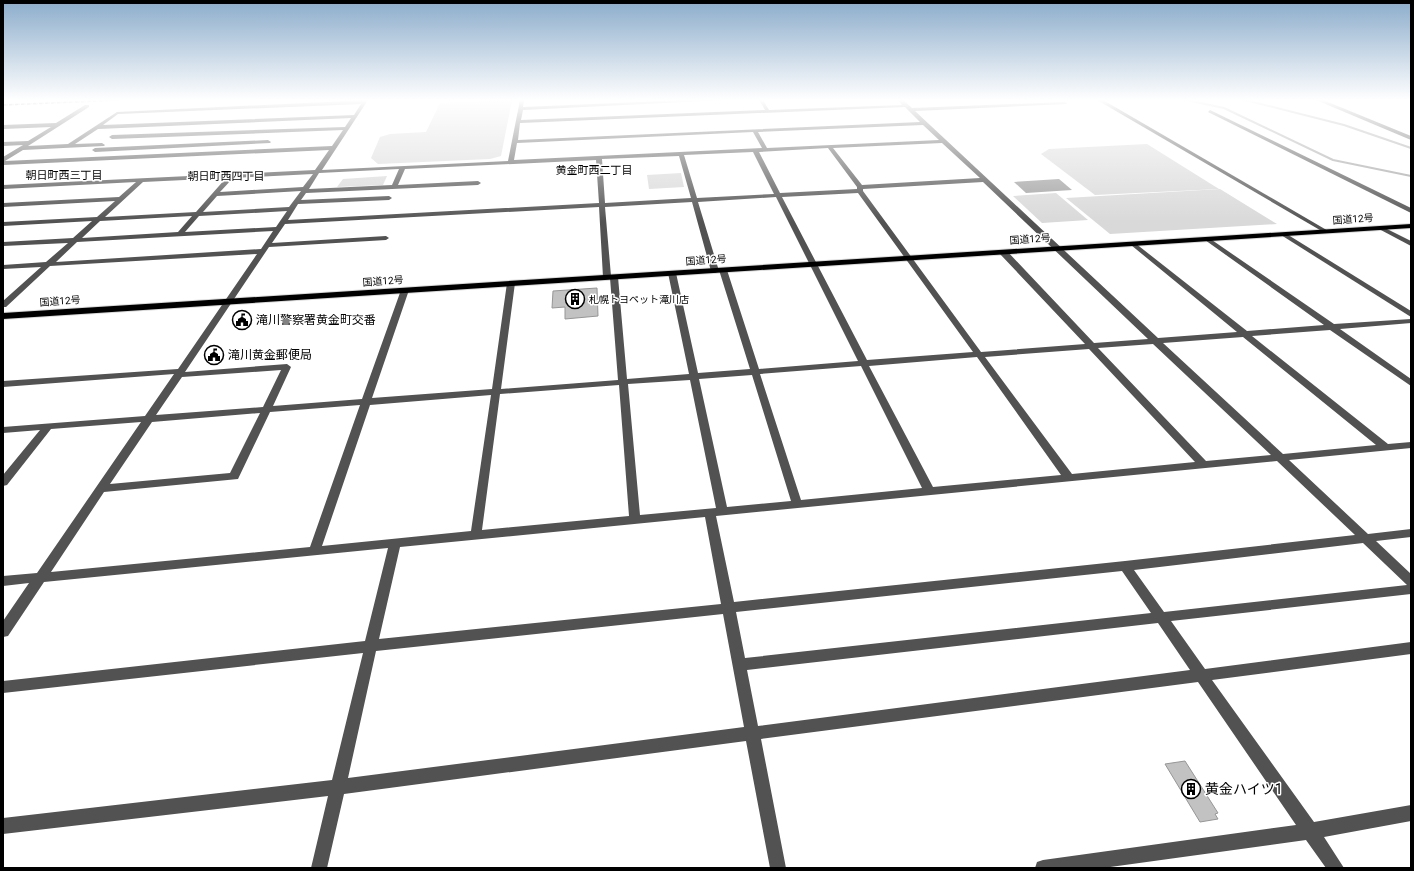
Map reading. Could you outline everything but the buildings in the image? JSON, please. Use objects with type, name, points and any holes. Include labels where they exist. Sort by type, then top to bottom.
[{"type":"highway","name":"国道12号","points":[[3,316],[1411,226]]},
{"type":"street","points":[[4,162],[34,141]]},
{"type":"street","points":[[69,146],[77,141]]},
{"type":"street","points":[[83,159],[107,141]]},
{"type":"street","points":[[166,155],[181,141]]},
{"type":"street","points":[[3,632],[339,141]]},
{"type":"street","points":[[511,162],[514,142],[544,141]]},
{"type":"street","points":[[761,141],[766,150]]},
{"type":"street","points":[[3,187],[943,141],[1411,581]]},
{"type":"street","points":[[1169,141],[1327,232]]},
{"type":"street","points":[[1270,141],[1411,211]]},
{"type":"street","points":[[261,151],[268,142]]},
{"type":"street","points":[[95,150],[268,142]]},
{"type":"street","points":[[3,144],[30,143]]},
{"type":"street","points":[[22,148],[102,145]]},
{"type":"street","points":[[829,146],[1069,478]]},
{"type":"street","points":[[4,162],[334,148]]},
{"type":"street","points":[[755,150],[929,491]]},
{"type":"street","points":[[681,154],[797,504]]},
{"type":"street","points":[[598,158],[610,277],[623,381],[635,520]]},
{"type":"street","points":[[394,187],[403,168]]},
{"type":"street","points":[[179,234],[231,176]]},
{"type":"street","points":[[3,305],[142,180]]},
{"type":"street","points":[[284,222],[695,200],[985,180]]},
{"type":"street","points":[[215,194],[478,183]]},
{"type":"street","points":[[297,202],[389,198]]},
{"type":"street","points":[[3,205],[122,199]]},
{"type":"street","points":[[3,224],[292,209]]},
{"type":"street","points":[[1382,228],[1411,244]]},
{"type":"street","points":[[3,244],[279,229]]},
{"type":"street","points":[[1283,234],[1411,315]]},
{"type":"street","points":[[3,267],[386,238]]},
{"type":"street","points":[[1207,239],[1411,383]]},
{"type":"street","points":[[1133,244],[1385,447]]},
{"type":"street","points":[[1003,252],[1204,465]]},
{"type":"street","points":[[672,273],[693,376],[716,512],[728,608],[738,665],[778,868]]},
{"type":"street","points":[[476,535],[511,284]]},
{"type":"street","points":[[314,551],[405,290]]},
{"type":"street","points":[[3,430],[1411,321]]},
{"type":"street","points":[[3,384],[287,367],[234,476],[101,489]]},
{"type":"street","points":[[3,482],[48,427]]},
{"type":"street","points":[[3,581],[1411,445]]},
{"type":"street","points":[[3,687],[371,646],[1125,566],[1411,533]]},
{"type":"street","points":[[319,868],[395,543]]},
{"type":"street","points":[[1125,566],[1336,868]]},
{"type":"street","points":[[738,665],[1411,589]]},
{"type":"street","points":[[3,826],[338,786],[1411,648]]},
{"type":"street","points":[[1043,868],[1310,830],[1411,813]]},
{"type":"shaded area","points":[[378,141],[504,141],[501,156],[490,159],[378,164],[371,158]]},
{"type":"shaded area","points":[[1147,144],[1219,189],[1095,195],[1041,154],[1049,149]]},
{"type":"shaded area","points":[[681,173],[684,187],[649,189],[647,175]]},
{"type":"shaded area","points":[[387,176],[383,185],[337,187],[343,179]]},
{"type":"shaded area","points":[[1059,179],[1072,190],[1026,193],[1014,182]]},
{"type":"shaded area","points":[[1220,189],[1277,224],[1110,234],[1066,198]]},
{"type":"shaded area","points":[[1056,193],[1088,220],[1042,223],[1013,196]]},
{"type":"waterway","points":[[1292,141],[1333,160],[1411,176]]},
{"type":"waterway","points":[[1390,141],[1411,148]]},
{"type":"place","name":"札幌トヨペット滝川店","points":[[575,299]]},
{"type":"place","name":"滝川警察署黄金町交番","points":[[242,320]]},
{"type":"place","name":"滝川黄金郵便局","points":[[214,355]]},
{"type":"place","name":"黄金ハイツ1","points":[[1191,789]]},
{"type":"district","name":"黄金町西二丁目","points":[[594,170]]},
{"type":"district","name":"朝日町西三丁目","points":[[64,175]]},
{"type":"district","name":"朝日町西四丁目","points":[[226,176]]}]
